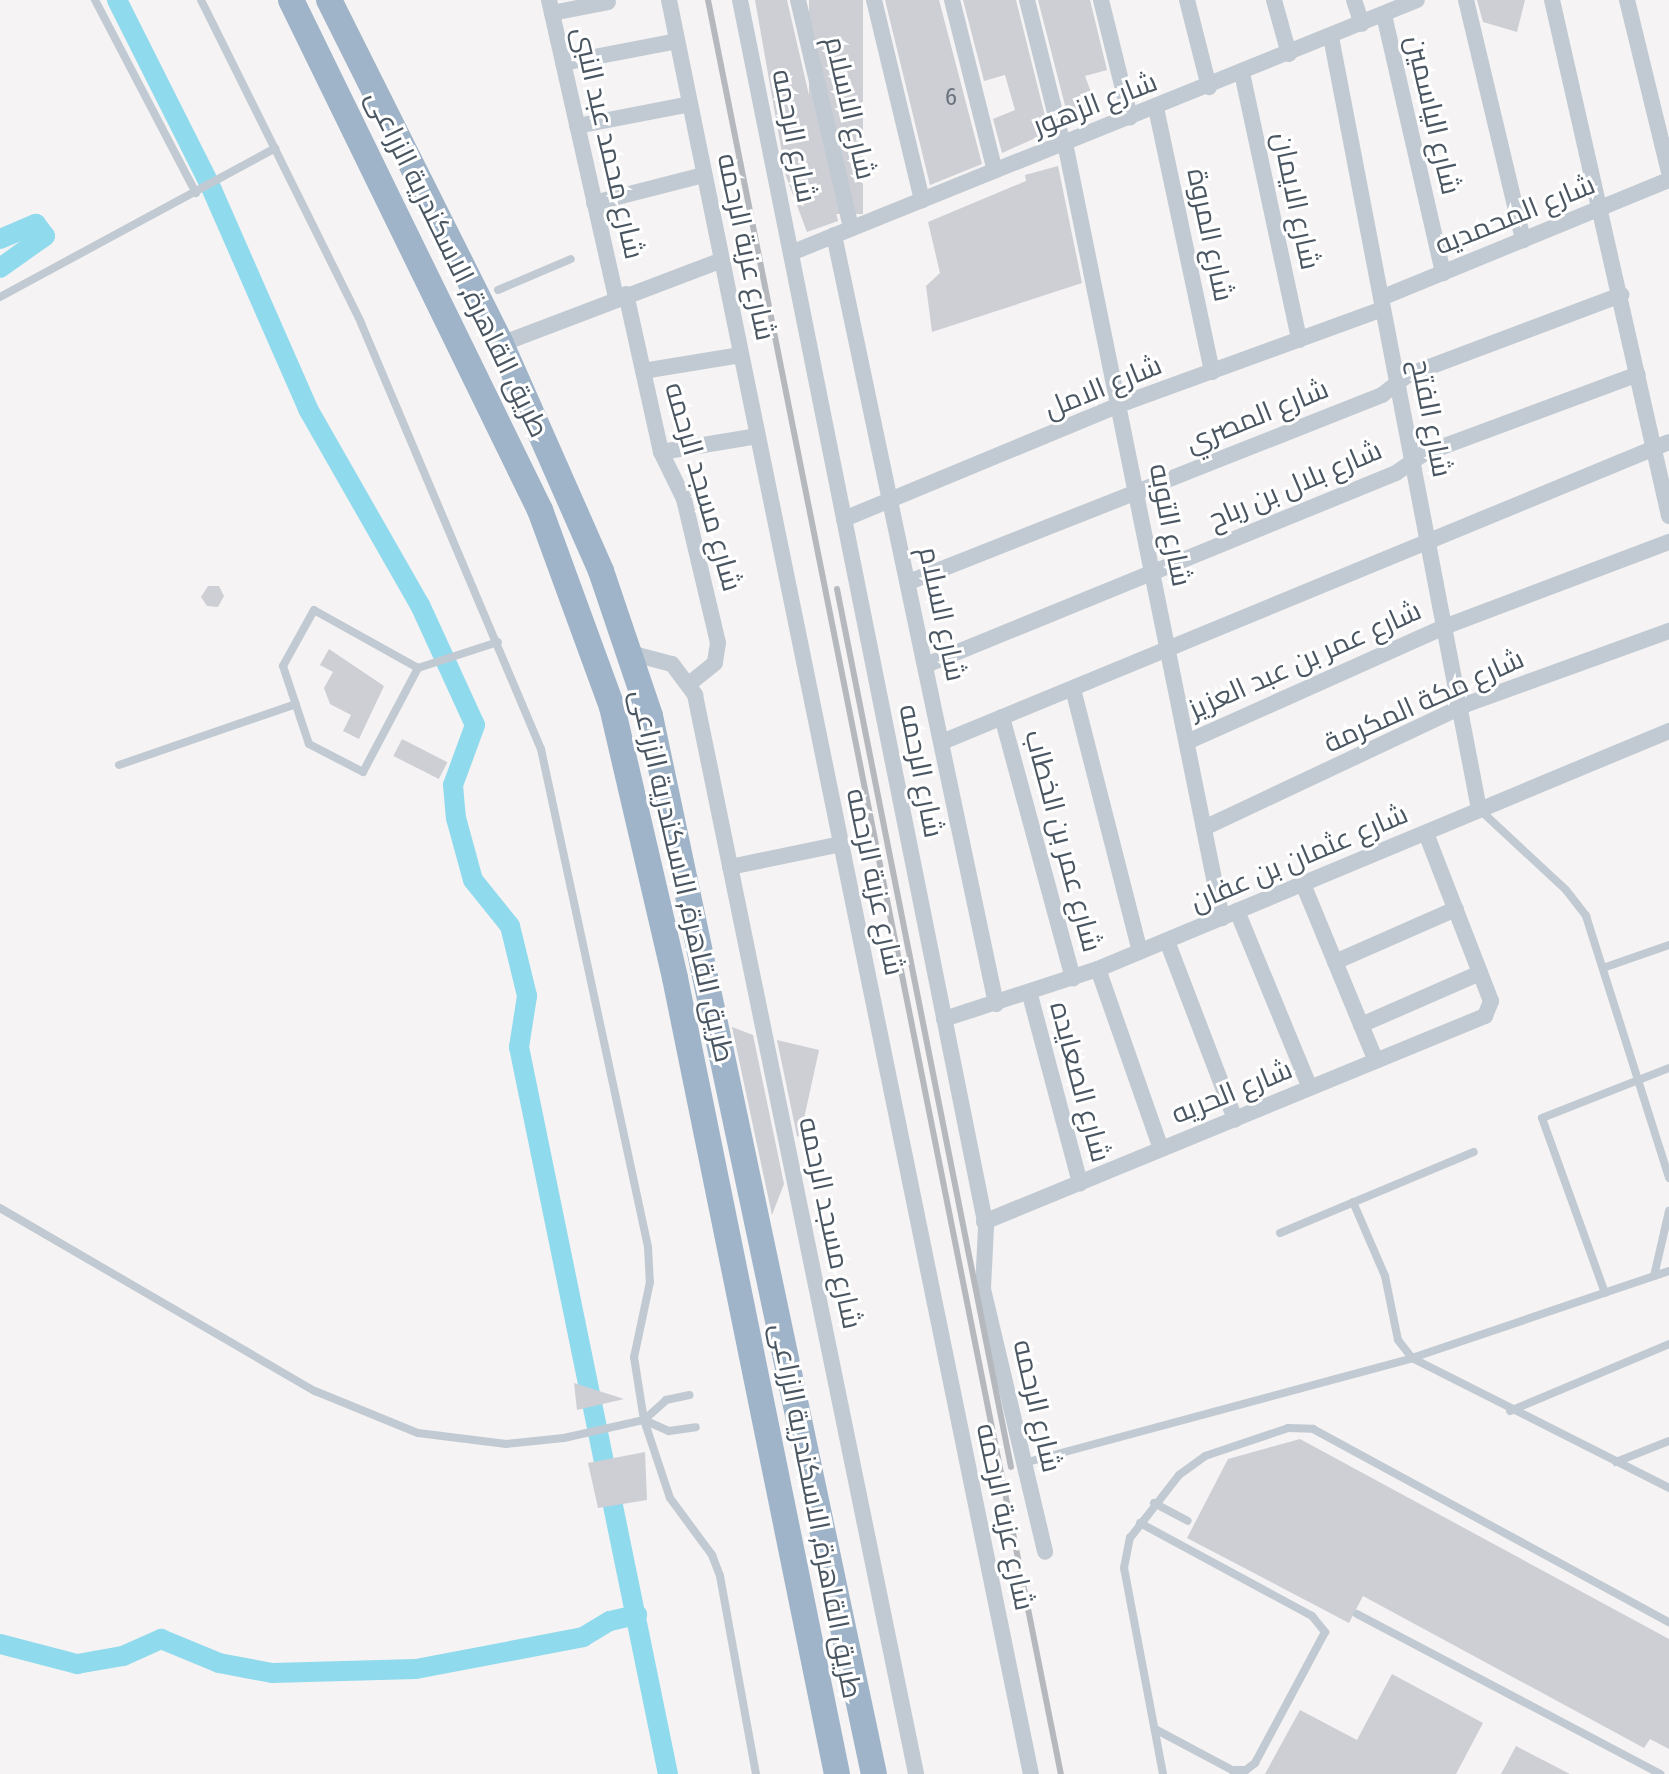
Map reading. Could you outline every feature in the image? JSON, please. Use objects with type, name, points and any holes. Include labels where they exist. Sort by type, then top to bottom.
[{"type":"highway","name":"طريق القاهرة, الاسكندرية الزراعى","points":[[291,0],[540,510],[612,707],[675,978],[837,1774]]},
{"type":"highway","name":"طريق القاهرة, الاسكندرية الزراعى","points":[[329,0],[501,344],[601,571],[630,653],[671,794],[874,1774]]},
{"type":"street","name":"شارع عزبة الرحمه","points":[[669,0],[1031,1774]]},
{"type":"street","name":"شارع الرحمه","points":[[740,0],[984,1222],[982,1280],[1045,1552]]},
{"type":"street","name":"شارع الاسلام","points":[[798,0],[851,228]]},
{"type":"street","points":[[874,0],[922,200]]},
{"type":"street","points":[[952,0],[995,171]]},
{"type":"street","name":"شارع التوبه","points":[[1027,0],[1064,144],[1204,828],[1230,914],[1310,1088]]},
{"type":"street","points":[[1101,0],[1130,117]]},
{"type":"street","points":[[1187,0],[1209,87]]},
{"type":"street","points":[[1274,0],[1289,54]]},
{"type":"street","points":[[1354,0],[1362,24]]},
{"type":"street","name":"شارع الزهور","points":[[791,253],[1209,87],[1417,0]]},
{"type":"street","points":[[1466,0],[1523,240]]},
{"type":"street","points":[[1552,0],[1638,374],[1662,445],[1669,516]]},
{"type":"street","points":[[1627,0],[1669,172]]},
{"type":"street","points":[[551,7],[608,2]]},
{"type":"street","name":"شارع محمد عبد النبى","points":[[551,7],[594,203],[621,295]]},
{"type":"street","name":"شارع الياسمين","points":[[1384,15],[1443,273]]},
{"type":"street","name":"شارع الفتح","points":[[1331,37],[1479,809]]},
{"type":"street","points":[[563,63],[677,41]]},
{"type":"street","name":"شارع الايمان","points":[[1242,73],[1299,340]]},
{"type":"street","points":[[577,126],[690,104]]},
{"type":"street","name":"شارع المروة","points":[[1156,108],[1212,372]]},
{"type":"street","points":[[594,203],[704,175]]},
{"type":"street","name":"شارع المحمديه","points":[[1382,304],[1443,273],[1669,180]]},
{"type":"street","name":"شارع السلام","points":[[834,235],[996,1004]]},
{"type":"street","points":[[501,344],[621,295],[722,260]]},
{"type":"street","name":"شارع مسجد الرحمه","points":[[621,295],[643,371],[661,452],[684,499],[718,643],[715,663],[690,683],[916,1774]]},
{"type":"street","name":"شارع المصري","points":[[909,582],[1382,395],[1397,383],[1621,295]]},
{"type":"street","name":"شارع الامل","points":[[844,519],[1119,407],[1299,340],[1382,304]]},
{"type":"street","points":[[643,371],[741,355]]},
{"type":"street","name":"شارع بلال بن رباح","points":[[926,665],[1396,473],[1412,460],[1638,374]]},
{"type":"street","points":[[661,452],[758,436]]},
{"type":"street","points":[[942,742],[1429,545],[1662,445]]},
{"type":"street","name":"شارع عمر بن عبد العزيز","points":[[1187,742],[1444,627],[1669,542]]},
{"type":"street","name":"شارع مكة المكرمة","points":[[1204,828],[1460,708],[1669,631]]},
{"type":"street","points":[[630,653],[661,659],[690,683]]},
{"type":"street","points":[[1073,689],[1140,952]]},
{"type":"street","name":"شارع عمر بن الخطاب","points":[[1002,717],[1073,979]]},
{"type":"street","name":"شارع عثمان بن عفان","points":[[944,1019],[1030,995],[1073,979],[1669,731]]},
{"type":"street","points":[[1361,1025],[1480,973],[1426,833]]},
{"type":"street","points":[[730,867],[841,844]]},
{"type":"street","points":[[1303,884],[1376,1061]]},
{"type":"street","points":[[1335,962],[1456,909]]},
{"type":"street","points":[[1167,941],[1235,1119]]},
{"type":"street","points":[[1098,969],[1161,1149]]},
{"type":"street","name":"شارع الحريه","points":[[984,1222],[1482,1018],[1491,1001],[1480,973]]},
{"type":"street","name":"شارع الصعايده","points":[[1030,995],[1080,1183]]},
{"type":"lane","points":[[95,0],[196,193]]},
{"type":"lane","points":[[201,0],[361,323],[541,749],[648,1247],[650,1282],[634,1357],[644,1420],[670,1498],[712,1555],[720,1576],[756,1774]]},
{"type":"lane","points":[[0,297],[222,180],[275,148]]},
{"type":"lane","points":[[498,290],[571,259]]},
{"type":"lane","points":[[418,668],[363,772],[309,744],[283,666],[314,610],[418,668],[498,642]]},
{"type":"lane","points":[[119,765],[296,704]]},
{"type":"lane","points":[[1479,809],[1578,902],[1603,968],[1669,1178]]},
{"type":"lane","points":[[1603,968],[1669,945]]},
{"type":"lane","points":[[1605,1293],[1542,1118],[1669,1068]]},
{"type":"lane","points":[[1280,1233],[1474,1152]]},
{"type":"lane","points":[[1353,1202],[1385,1276],[1398,1340],[1412,1358],[1510,1411],[1669,1488]]},
{"type":"lane","points":[[0,1208],[315,1391],[381,1421],[453,1441],[506,1444],[564,1438],[644,1420],[662,1402],[689,1395]]},
{"type":"lane","points":[[1654,1276],[1669,1211]]},
{"type":"lane","points":[[1024,1463],[1412,1358],[1669,1271]]},
{"type":"lane","points":[[1510,1411],[1669,1344]]},
{"type":"lane","points":[[644,1420],[669,1431],[696,1427]]},
{"type":"lane","points":[[1163,1774],[1124,1568],[1130,1538],[1154,1503],[1205,1456],[1302,1426],[1669,1622]]},
{"type":"lane","points":[[1616,1462],[1669,1441]]},
{"type":"lane","points":[[1154,1503],[1188,1521]]},
{"type":"lane","points":[[1140,1523],[1312,1616],[1325,1632],[1255,1763],[1246,1770],[1232,1770],[1155,1729]]},
{"type":"lane","points":[[1357,1614],[1660,1774]]},
{"type":"building","points":[[755,0],[787,0],[838,221],[807,232],[786,176]]},
{"type":"building","points":[[809,0],[863,0],[863,214],[809,214]]},
{"type":"building","points":[[885,0],[939,0],[982,164],[930,185]]},
{"type":"building","points":[[963,0],[1016,0],[1049,132],[1002,153],[993,119],[1015,110],[1005,75],[984,81]]},
{"type":"building","points":[[1038,0],[1090,0],[1107,70],[1085,76],[1098,111],[1070,125]]},
{"type":"building","points":[[1477,0],[1525,0],[1517,32],[1483,22]]},
{"type":"building","points":[[1058,166],[1082,283],[932,332],[926,286],[940,273],[928,222],[1026,181],[1025,175]]},
{"type":"building","points":[[208,586],[219,586],[224,596],[218,607],[207,606],[201,597]]},
{"type":"building","points":[[329,649],[384,686],[359,739],[343,731],[351,715],[330,704],[324,688],[333,672],[320,665]]},
{"type":"building","points":[[402,739],[447,762],[439,779],[393,756]]},
{"type":"building","points":[[732,1027],[753,1035],[784,1184],[772,1215]]},
{"type":"building","points":[[777,1040],[819,1050],[800,1137],[797,1136]]},
{"type":"building","points":[[574,1383],[624,1399],[577,1410]]},
{"type":"building","points":[[1300,1439],[1669,1639],[1669,1749],[1650,1739],[1644,1748],[1363,1596],[1349,1623],[1187,1538],[1228,1459]]},
{"type":"building","points":[[645,1452],[647,1500],[598,1508],[588,1463]]},
{"type":"building","points":[[1392,1674],[1483,1723],[1456,1774],[1265,1774],[1300,1710],[1357,1740]]},
{"type":"building","points":[[1516,1746],[1570,1774],[1501,1774]]},
{"type":"waterway","points":[[117,0],[209,183],[308,409],[420,605],[475,725],[453,785],[456,818],[473,880],[510,926],[527,996],[519,1047],[668,1774]]},
{"type":"waterway","points":[[0,239],[36,224],[45,236],[0,268]]},
{"type":"waterway","points":[[0,1644],[77,1664],[123,1656],[161,1639],[219,1663],[272,1673],[416,1669],[583,1637],[610,1621],[637,1615]]},
{"type":"railway","points":[[708,0],[1061,1774]]},
{"type":"railway","points":[[837,589],[1011,1467]]}]
